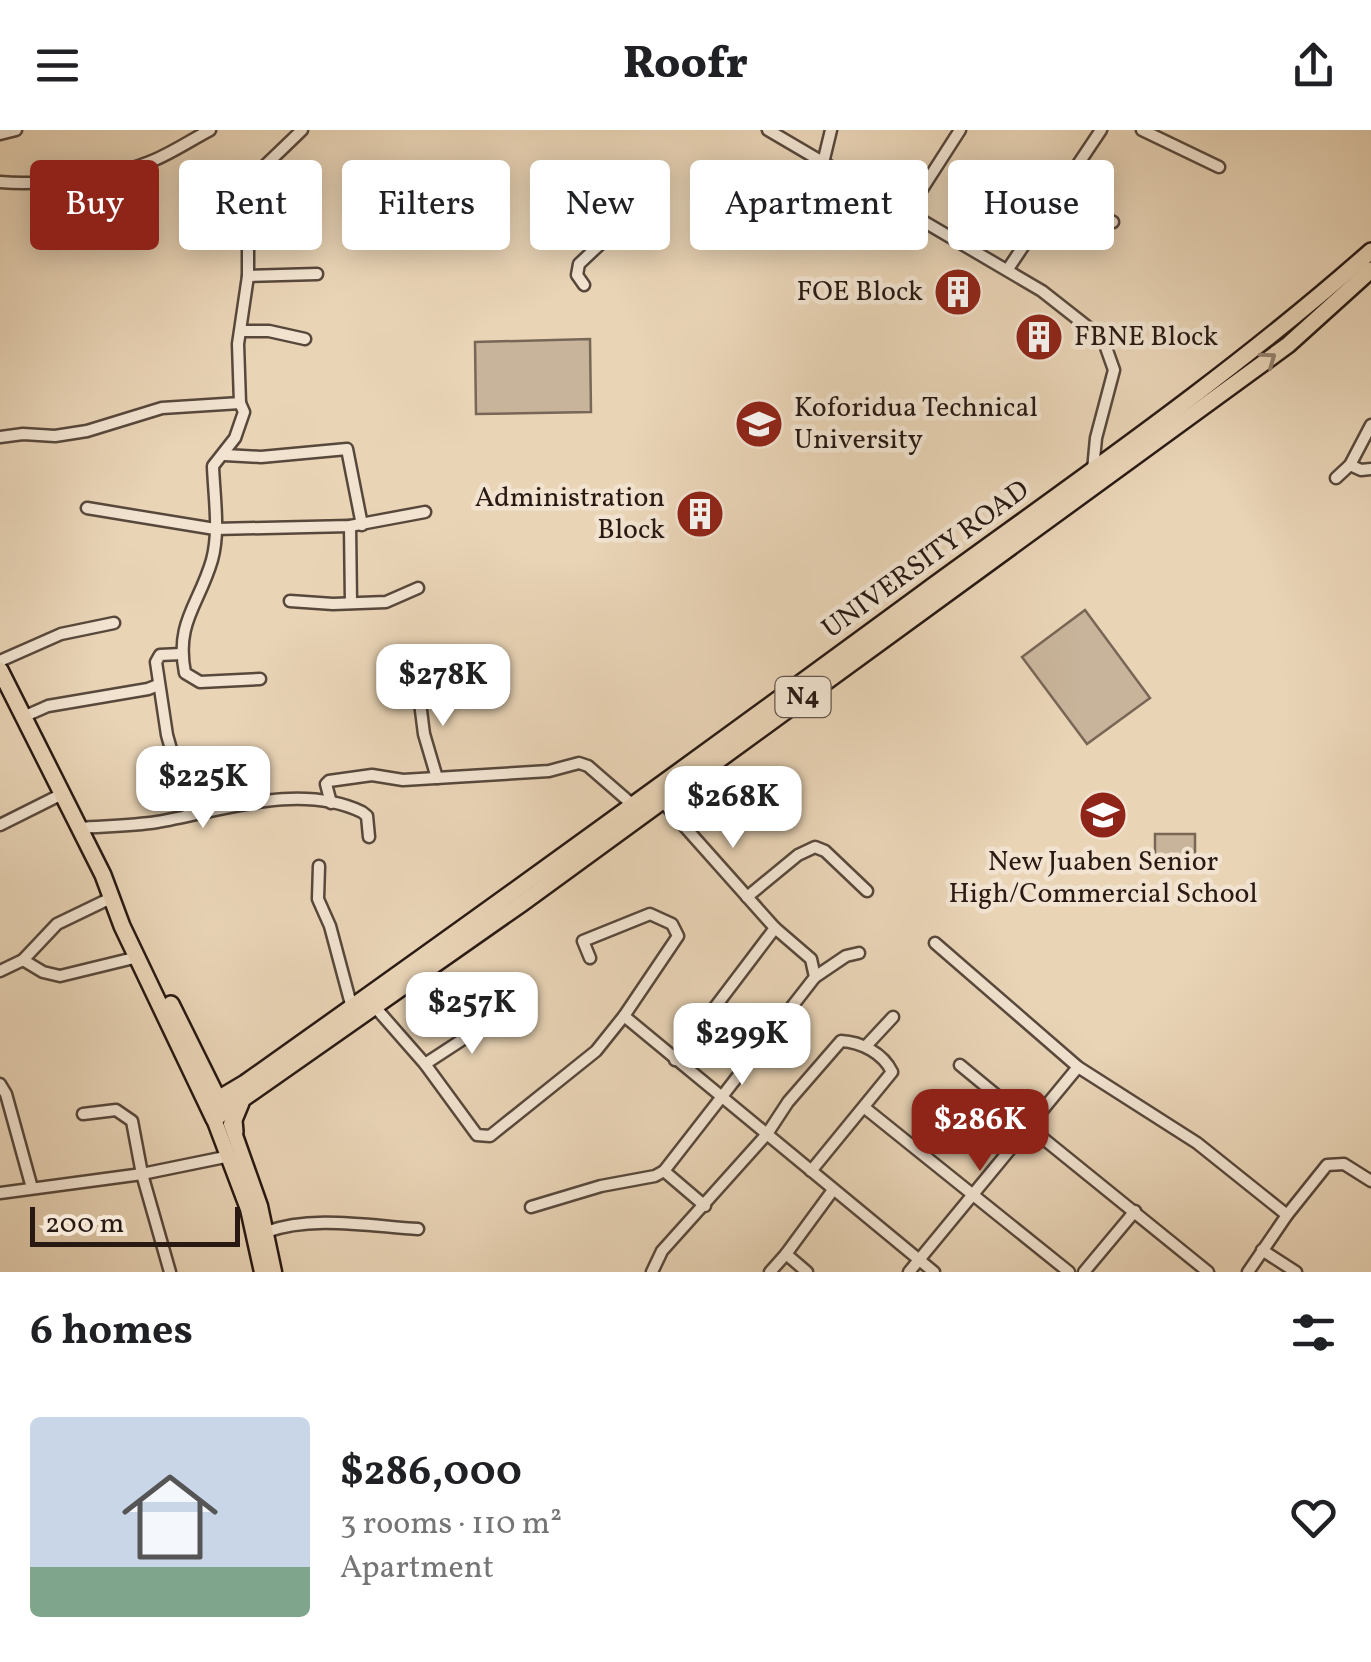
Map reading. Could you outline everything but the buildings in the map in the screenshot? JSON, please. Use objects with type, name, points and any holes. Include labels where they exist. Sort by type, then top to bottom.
[{"type":"highway","name":"UNIVERSITY ROAD","points":[[216,1109],[376,1008],[661,800],[1093,478],[1293,320],[1371,251]]},
{"type":"highway","name":"UNIVERSITY ROAD","points":[[244,1091],[352,1008],[1093,478],[1288,345],[1371,270]]},
{"type":"highway","points":[[0,670],[216,1109]]},
{"type":"highway","points":[[113,899],[129,920],[212,1083],[216,1109]]},
{"type":"highway","points":[[212,1083],[244,1091],[234,1120],[235,1132]]},
{"type":"main road","points":[[216,1109],[235,1132],[266,1232],[274,1272]]},
{"type":"main road","points":[[216,1109],[248,1209],[262,1272]]},
{"type":"street","points":[[0,134],[16,130]]},
{"type":"street","points":[[0,182],[20,184],[108,174],[148,163],[210,130]]},
{"type":"street","points":[[260,679],[194,680],[185,673],[182,654],[185,626],[212,560],[213,466],[225,454],[244,412],[240,403],[238,344],[248,276],[248,182],[302,130]]},
{"type":"street","points":[[768,130],[820,160]]},
{"type":"street","points":[[824,160],[831,130]]},
{"type":"street","points":[[928,180],[960,130]]},
{"type":"street","points":[[1081,160],[1101,130]]},
{"type":"street","points":[[1142,130],[1219,168]]},
{"type":"street","points":[[928,223],[1042,290],[1110,351],[1114,370],[1096,438],[1093,478]]},
{"type":"street","points":[[584,285],[577,275],[579,264],[594,250]]},
{"type":"street","points":[[1008,270],[1021,250]]},
{"type":"street","points":[[248,276],[318,274]]},
{"type":"street","points":[[241,331],[269,331],[305,340]]},
{"type":"street","points":[[0,437],[56,436],[88,431],[162,408],[240,403]]},
{"type":"street","points":[[1336,478],[1350,465],[1371,426]]},
{"type":"street","points":[[225,454],[261,456],[348,449],[356,526],[351,603]]},
{"type":"street","points":[[1350,465],[1371,469]]},
{"type":"street","points":[[87,508],[215,530],[356,526],[425,512]]},
{"type":"street","points":[[290,601],[396,600],[418,588]]},
{"type":"street","points":[[0,661],[61,634],[114,623]]},
{"type":"street","points":[[182,654],[156,657],[173,762],[189,814]]},
{"type":"street","points":[[23,717],[48,706],[148,690],[158,685]]},
{"type":"street","points":[[418,687],[424,734],[437,778]]},
{"type":"street","points":[[331,803],[328,781],[372,775],[403,780],[549,771],[584,764],[634,806]]},
{"type":"street","points":[[0,825],[62,794]]},
{"type":"street","points":[[661,800],[747,898],[811,959],[815,977]]},
{"type":"street","points":[[79,828],[157,822],[285,801],[331,803],[362,812],[367,816],[370,837]]},
{"type":"street","points":[[747,898],[798,855],[816,846],[867,891]]},
{"type":"street","points":[[319,866],[318,898],[339,954],[352,1008]]},
{"type":"street","points":[[0,972],[23,960],[57,924],[113,899]]},
{"type":"street","points":[[376,1008],[425,1064],[477,1136],[490,1136],[596,1051],[678,936],[672,924],[650,914],[582,941],[590,958]]},
{"type":"street","points":[[675,1060],[776,928]]},
{"type":"street","points":[[935,943],[1078,1067],[1197,1143],[1286,1215]]},
{"type":"street","points":[[531,1206],[655,1176],[664,1170],[815,977],[846,956],[860,953]]},
{"type":"street","points":[[23,960],[43,972],[60,976],[138,957]]},
{"type":"street","points":[[624,1016],[934,1272]]},
{"type":"street","points":[[425,1064],[497,1017]]},
{"type":"street","points":[[866,1046],[893,1017]]},
{"type":"street","points":[[652,1272],[662,1251],[767,1134],[788,1102],[841,1041],[866,1046],[892,1072],[811,1171]]},
{"type":"street","points":[[960,1065],[1024,1118],[1028,1127],[1208,1272]]},
{"type":"street","points":[[909,1272],[1078,1067]]},
{"type":"street","points":[[0,1084],[32,1188]]},
{"type":"street","points":[[865,1108],[1070,1272]]},
{"type":"street","points":[[83,1114],[116,1110],[132,1120],[142,1174],[170,1272]]},
{"type":"street","points":[[0,1194],[142,1174],[230,1156]]},
{"type":"street","points":[[1248,1272],[1286,1215],[1332,1163],[1344,1164],[1371,1180]]},
{"type":"street","points":[[664,1170],[705,1206]]},
{"type":"street","points":[[770,1272],[833,1190]]},
{"type":"street","points":[[1084,1272],[1134,1211]]},
{"type":"street","points":[[266,1232],[304,1224],[418,1229]]},
{"type":"street","points":[[1262,1250],[1296,1272]]},
{"type":"street","points":[[786,1254],[807,1272]]},
{"type":"shaded area","points":[[590,339],[591,412],[476,414],[475,342]]},
{"type":"shaded area","points":[[1085,610],[1150,698],[1087,744],[1022,657]]},
{"type":"shaded area","points":[[1155,834],[1195,834],[1195,869],[1155,868]]},
{"type":"place","name":"FOE Block","points":[[958,292]]},
{"type":"place","name":"FBNE Block","points":[[1039,337]]},
{"type":"place","name":"Koforidua Technical University","points":[[759,424]]},
{"type":"place","name":"Administration Block","points":[[700,514]]},
{"type":"place","name":"New Juaben Senior High/Commercial School","points":[[1103,815]]}]
